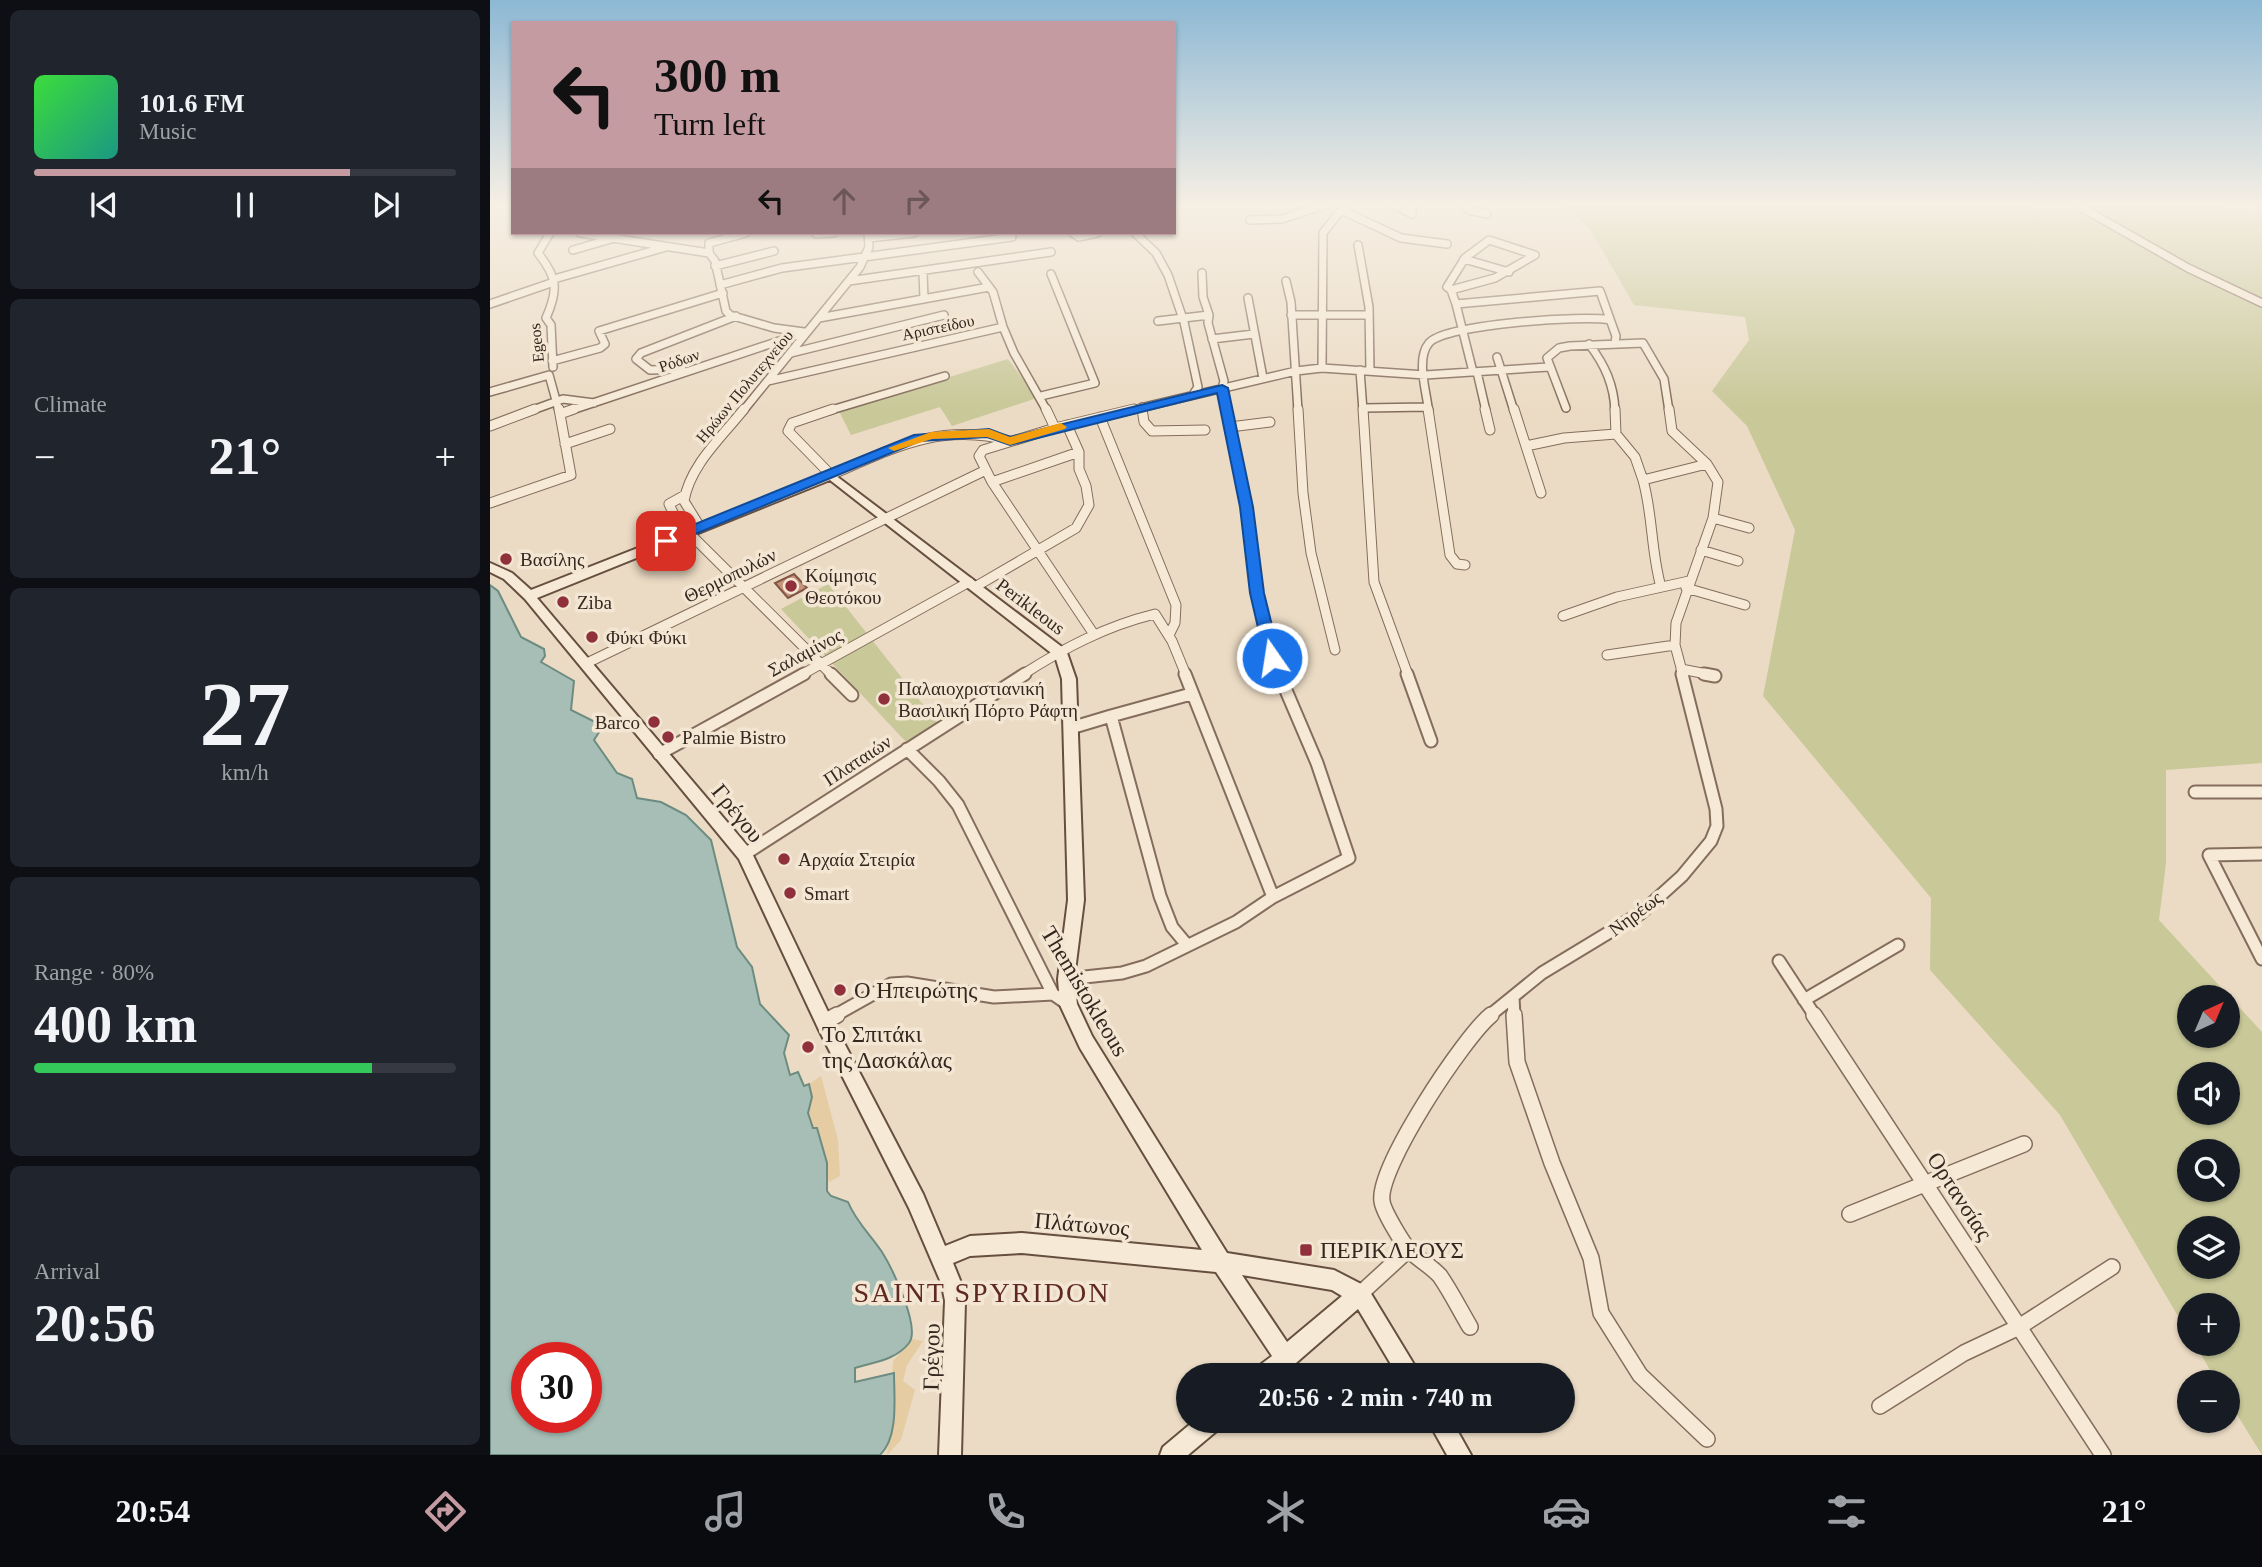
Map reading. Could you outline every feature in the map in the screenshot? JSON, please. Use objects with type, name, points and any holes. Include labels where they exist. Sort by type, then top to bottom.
[{"type":"main road","name":"Perikleous","points":[[831,475],[1060,653],[1069,679],[1076,900],[1061,1000]]},
{"type":"main road","points":[[529,596],[831,475]]},
{"type":"main road","name":"Γρέγου","points":[[490,567],[508,576],[529,596],[745,854],[824,1021],[916,1201],[941,1258],[955,1301],[950,1455]]},
{"type":"main road","name":"Themistokleous","points":[[1061,1000],[1221,1262],[1285,1357]]},
{"type":"main road","name":"Πλάτωνος","points":[[941,1258],[970,1246],[1013,1243],[1221,1262],[1334,1280],[1360,1294]]},
{"type":"main road","points":[[1278,1363],[1360,1294],[1403,1363]]},
{"type":"main road","points":[[1171,1455],[1197,1433]]},
{"type":"main road","points":[[1446,1433],[1460,1455]]},
{"type":"street","points":[[553,273],[554,281]]},
{"type":"street","points":[[490,304],[581,273]]},
{"type":"street","points":[[717,273],[726,311],[774,328],[806,332]]},
{"type":"street","points":[[720,285],[764,273]]},
{"type":"street","name":"Ηρώων Πολυτεχνείου","points":[[694,529],[677,521],[669,504],[685,495],[704,457],[854,273]]},
{"type":"street","points":[[849,281],[916,273]]},
{"type":"street","points":[[923,273],[924,299]]},
{"type":"street","points":[[979,273],[995,297],[1003,327]]},
{"type":"street","points":[[1165,273],[1181,319],[1198,387],[1194,393]]},
{"type":"street","points":[[1066,979],[1122,973],[1146,966],[1236,922],[1273,897],[1349,858],[1303,729],[1272,658],[1257,593],[1247,507],[1222,388],[1224,381],[1201,287],[1202,273]]},
{"type":"street","points":[[1322,273],[1322,368]]},
{"type":"street","points":[[1364,273],[1372,340],[1365,371],[1364,408],[1374,582],[1432,741]]},
{"type":"street","points":[[1456,273],[1447,287],[1451,290],[1456,304],[1490,430]]},
{"type":"street","points":[[1451,290],[1481,286],[1507,273]]},
{"type":"street","points":[[2198,273],[2262,303]]},
{"type":"street","points":[[1041,396],[1095,383],[1051,274]]},
{"type":"street","name":"Egeos","points":[[549,375],[553,371],[551,326],[546,318],[554,301],[554,281]]},
{"type":"street","points":[[1286,281],[1296,371],[1303,493],[1311,553],[1335,650]]},
{"type":"street","points":[[819,318],[989,287]]},
{"type":"street","points":[[1456,304],[1600,291],[1616,336],[1615,343]]},
{"type":"street","points":[[552,362],[600,348],[605,344],[599,331],[723,293]]},
{"type":"street","points":[[1248,298],[1263,378]]},
{"type":"street","points":[[791,353],[944,314]]},
{"type":"street","points":[[1158,321],[1209,315]]},
{"type":"street","points":[[1291,315],[1368,315]]},
{"type":"street","points":[[699,368],[656,370],[639,364],[636,359],[641,353],[736,316]]},
{"type":"street","points":[[1465,565],[1457,564],[1450,555],[1428,407],[1424,353],[1429,342],[1463,330],[1594,317],[1610,320]]},
{"type":"street","name":"Αριστείδου","points":[[768,381],[1003,327],[1010,348],[1041,396],[1055,428]]},
{"type":"street","name":"Ρόδων","points":[[561,414],[806,332]]},
{"type":"street","points":[[1212,339],[1254,334]]},
{"type":"street","points":[[1566,408],[1549,367],[1547,358],[1552,352],[1559,348],[1589,344],[1643,343],[1664,379],[1672,431],[1707,464]]},
{"type":"street","points":[[1589,344],[1600,358],[1614,389],[1616,434],[1635,457],[1643,480],[1650,506],[1653,559],[1661,587]]},
{"type":"street","points":[[1497,357],[1541,493]]},
{"type":"street","points":[[1093,633],[992,482],[979,456],[983,450],[1055,428],[1296,371],[1322,368],[1425,375],[1549,367]]},
{"type":"street","points":[[652,384],[659,378],[656,370]]},
{"type":"street","points":[[490,392],[549,375],[553,383],[554,401],[561,414],[571,475],[490,503]]},
{"type":"street","points":[[945,376],[792,423],[788,431],[831,475],[918,438],[989,433],[1010,441]]},
{"type":"street","points":[[490,426],[554,401],[573,399],[594,403]]},
{"type":"street","points":[[1142,407],[1144,422],[1152,431],[1205,430]]},
{"type":"street","points":[[1364,408],[1428,407]]},
{"type":"street","points":[[1100,417],[1176,606],[1175,624],[1169,635],[1273,897]]},
{"type":"street","points":[[1230,427],[1270,422]]},
{"type":"street","name":"Σαλαμίνος","points":[[659,754],[821,662],[1076,528],[1089,505],[1079,468],[1079,452],[1067,425]]},
{"type":"street","points":[[565,444],[610,429]]},
{"type":"street","points":[[1526,446],[1577,437],[1616,434]]},
{"type":"street","points":[[992,482],[1079,452]]},
{"type":"street","points":[[1643,480],[1707,464]]},
{"type":"street","name":"Νηρέως","points":[[1408,1250],[1382,1202],[1383,1184],[1394,1159],[1452,1060],[1480,1024],[1542,973],[1641,913],[1682,876],[1712,841],[1717,826],[1716,809],[1675,645],[1676,623],[1687,585],[1713,517],[1718,482],[1707,464]]},
{"type":"street","name":"Θερμοπυλών","points":[[587,663],[986,471]]},
{"type":"street","points":[[685,495],[684,501],[694,529],[745,587],[852,695]]},
{"type":"street","points":[[1713,517],[1749,528]]},
{"type":"street","points":[[1700,550],[1738,561]]},
{"type":"street","points":[[1563,616],[1617,597],[1661,587],[1687,585],[1745,605]]},
{"type":"street","name":"Πλαταιών","points":[[745,854],[1093,633],[1155,614],[1169,635]]},
{"type":"street","points":[[1607,655],[1675,645]]},
{"type":"street","points":[[1681,669],[1715,676]]},
{"type":"street","points":[[1071,728],[1191,694]]},
{"type":"street","points":[[1111,716],[1160,896],[1172,927],[1187,945]]},
{"type":"street","name":"Themistokleous","points":[[907,749],[939,781],[958,805],[976,845],[1061,1000]]},
{"type":"street","points":[[2196,792],[2262,792]]},
{"type":"street","points":[[2262,854],[2209,855],[2262,959]]},
{"type":"street","points":[[1804,1000],[1898,945]]},
{"type":"street","name":"Ορτανσίας","points":[[1779,961],[2103,1455]]},
{"type":"street","points":[[824,1021],[891,984],[907,982],[994,997],[1061,1000]]},
{"type":"street","points":[[1513,997],[1517,1062],[1552,1163],[1591,1258],[1601,1313],[1640,1375],[1707,1439]]},
{"type":"street","points":[[1850,1214],[2024,1144]]},
{"type":"street","points":[[1360,1294],[1408,1250],[1438,1274],[1470,1327]]},
{"type":"street","points":[[1880,1406],[1964,1353],[2019,1327],[2112,1267]]},
{"type":"green space","points":[[1615,273],[2200,273],[2262,305],[2262,763],[2166,770],[2166,863],[2159,920],[2219,985],[2177,985],[2177,1048],[2240,1048],[2240,1008],[2262,1032],[2262,1455],[2240,1419],[2240,1370],[2210,1370],[2202,1356],[2240,1356],[2240,1293],[2177,1293],[2177,1315],[2060,1115],[1930,970],[1931,898],[1763,696],[1795,530],[1747,426],[1712,391],[1749,340],[1745,317],[1634,305]]},
{"type":"green space","points":[[2206,273],[2262,273],[2262,299]]},
{"type":"green space","points":[[1008,359],[1037,398],[952,426],[940,407],[851,435],[839,411]]},
{"type":"green space","points":[[828,584],[939,725],[909,745],[781,609]]},
{"type":"sand","points":[[821,1076],[838,1140],[840,1176],[829,1182],[808,1113],[809,1084]]},
{"type":"sand","points":[[913,1339],[923,1341],[907,1365],[903,1381],[915,1390],[901,1440],[887,1455],[893,1361]]},
{"type":"shaded area","points":[[490,585],[498,591],[521,637],[544,649],[545,656],[541,662],[574,681],[571,710],[603,726],[594,740],[617,773],[632,779],[637,798],[661,802],[686,815],[711,840],[737,947],[752,967],[760,1004],[789,1035],[784,1053],[790,1075],[798,1072],[804,1086],[809,1084],[812,1097],[808,1113],[813,1128],[817,1128],[827,1163],[827,1191],[831,1196],[848,1202],[859,1222],[882,1252],[908,1312],[912,1335],[904,1349],[884,1360],[855,1368],[855,1382],[894,1373],[893,1427],[880,1455],[490,1455]]},
{"type":"building","name":"Κοίμησις Θεοτόκου","points":[[794,574],[807,588],[788,598],[775,583]]},
{"type":"slow traffic","points":[[894,448],[931,435],[989,433],[1010,441],[1061,427]]},
{"type":"place","name":"Βασίλης","points":[[506,559]]},
{"type":"place","name":"Κοίμησις Θεοτόκου","points":[[791,586]]},
{"type":"place","name":"Ziba","points":[[563,602]]},
{"type":"place","name":"Φύκι Φύκι","points":[[592,637]]},
{"type":"place","name":"Παλαιοχριστιανική Βασιλική Πόρτο Ράφτη","points":[[884,699]]},
{"type":"place","name":"Barco","points":[[654,722]]},
{"type":"place","name":"Palmie Bistro","points":[[668,737]]},
{"type":"place","name":"Αρχαία Στειρία","points":[[784,859]]},
{"type":"place","name":"Smart","points":[[790,893]]},
{"type":"place","name":"Ο Ηπειρώτης","points":[[840,990]]},
{"type":"place","name":"Το Σπιτάκι της Δασκάλας","points":[[808,1047]]},
{"type":"place","name":"ΠΕΡΙΚΛΕΟΥΣ","points":[[1306,1250]]},
{"type":"district","name":"SAINT SPYRIDON","points":[[982,1292]]},
{"type":"route","points":[[666,541],[918,438],[989,433],[1010,441],[1222,388],[1247,507],[1257,593],[1272,658]]}]
